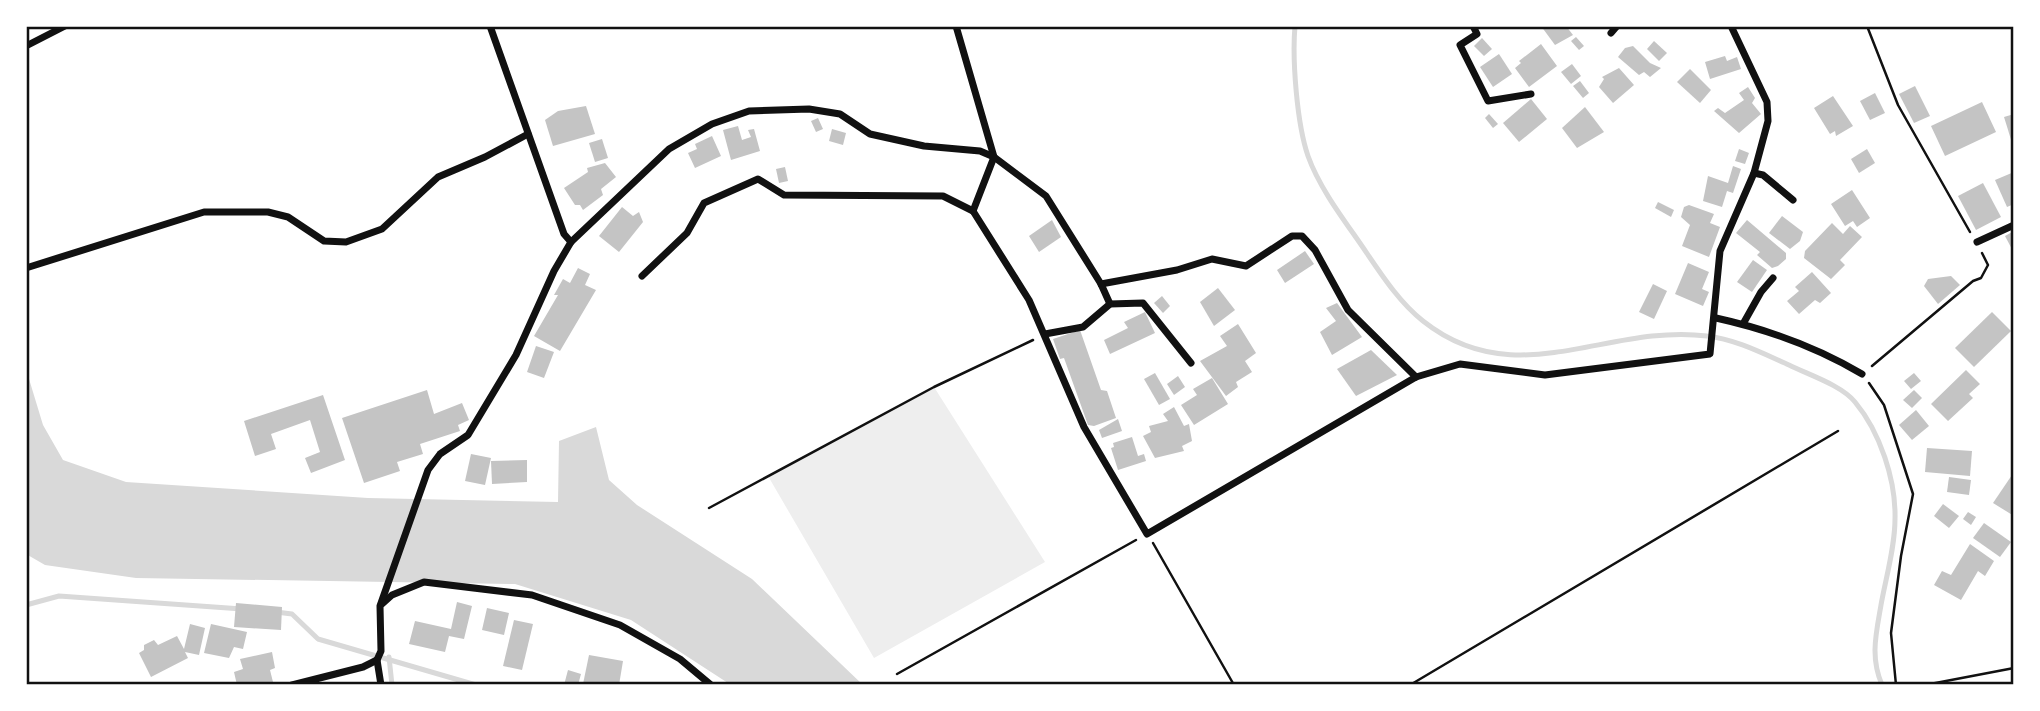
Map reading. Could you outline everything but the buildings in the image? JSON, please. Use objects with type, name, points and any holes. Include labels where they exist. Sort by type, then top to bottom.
[{"type":"street","points":[[26,46],[65,26]]},
{"type":"street","points":[[489,26],[564,234],[571,242]]},
{"type":"street","points":[[956,26],[994,157],[973,211]]},
{"type":"street","points":[[1473,26],[1477,34],[1460,45],[1489,101],[1531,94]]},
{"type":"street","points":[[1611,33],[1617,26]]},
{"type":"street","points":[[642,276],[666,250],[687,233],[704,203],[758,179],[784,195],[943,196],[973,211],[1015,276],[1045,334],[1084,427],[1147,534],[1416,377],[1460,365],[1545,375],[1710,354],[1720,251],[1754,173],[1768,121],[1767,102],[1731,26]]},
{"type":"street","points":[[381,685],[377,660],[381,651],[380,606],[428,470],[440,454],[468,435],[516,355],[554,271],[571,242],[669,149],[712,124],[749,111],[809,109],[840,114],[870,134],[924,146],[980,151],[994,157],[1046,196],[1101,284],[1110,304]]},
{"type":"street","points":[[26,268],[204,212],[268,212],[288,217],[324,242],[346,242],[382,229],[438,177],[485,158],[528,134]]},
{"type":"street","points":[[1754,173],[1763,176],[1793,200]]},
{"type":"street","points":[[1978,242],[2014,225]]},
{"type":"street","points":[[1101,284],[1177,270],[1212,259],[1246,267],[1292,236],[1302,236],[1315,250],[1348,310],[1416,377]]},
{"type":"street","points":[[1743,324],[1761,292],[1773,278]]},
{"type":"street","points":[[1045,334],[1083,327],[1110,304],[1143,303],[1191,363]]},
{"type":"street","points":[[1715,323],[1743,324],[1843,363],[1862,374]]},
{"type":"street","points":[[380,606],[392,595],[424,582],[533,595],[620,625],[680,659],[711,685]]},
{"type":"street","points":[[292,685],[363,667],[377,660]]},
{"type":"path","points":[[1867,26],[1898,104],[1959,216],[1978,242],[1988,265],[1981,278],[1973,281],[1862,374],[1884,404],[1913,495],[1901,556],[1891,633],[1896,685]]},
{"type":"path","points":[[709,508],[934,387],[1045,334]]},
{"type":"path","points":[[1410,685],[1838,432]]},
{"type":"path","points":[[897,674],[1147,534],[1234,685]]},
{"type":"path","points":[[1925,685],[2014,668]]},
{"type":"shaded area","points":[[26,369],[43,425],[63,460],[126,482],[368,498],[558,502],[559,441],[596,427],[609,480],[637,505],[752,579],[863,685],[731,685],[631,620],[515,584],[136,578],[45,565],[26,554]]},
{"type":"shaded area","points":[[934,387],[1045,562],[874,658],[768,476]]},
{"type":"waterway","points":[[1295,26],[1298,110],[1304,143],[1312,166],[1335,208],[1386,281],[1423,321],[1458,342],[1493,353],[1527,355],[1670,335],[1718,338],[1749,348],[1824,381],[1842,390],[1855,402],[1872,427],[1885,457],[1895,504],[1894,540],[1875,645],[1876,665],[1882,685]]},
{"type":"waterway","points":[[26,605],[59,596],[242,609]]},
{"type":"waterway","points":[[276,612],[292,614],[318,639],[476,685]]},
{"type":"waterway","points":[[389,657],[392,685]]}]
